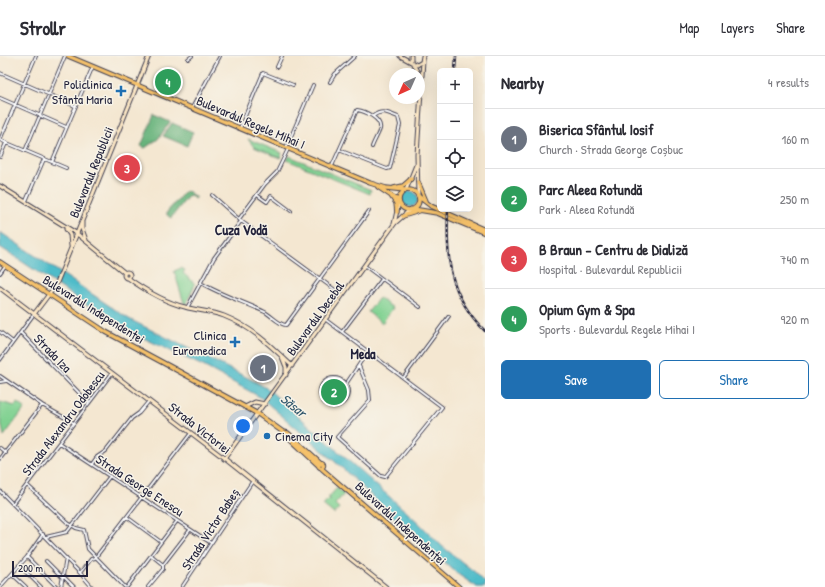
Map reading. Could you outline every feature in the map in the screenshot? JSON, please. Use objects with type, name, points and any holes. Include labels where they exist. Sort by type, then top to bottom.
[{"type":"main road","name":"Bulevardul Regele Mihai I","points":[[67,56],[287,149],[389,190],[399,202]]},
{"type":"main road","points":[[397,212],[396,203],[389,190],[403,186],[411,179]]},
{"type":"main road","points":[[418,182],[428,204]]},
{"type":"main road","name":"Bulevardul Regele Mihai I","points":[[370,183],[381,189],[406,190]]},
{"type":"main road","points":[[406,190],[414,191],[428,204],[485,231],[424,210],[404,208],[399,202],[400,195],[406,190]]},
{"type":"main road","points":[[412,209],[418,205],[418,196]]},
{"type":"main road","points":[[403,216],[424,210]]},
{"type":"main road","name":"Bulevardul Independenței","points":[[0,262],[106,332],[246,407],[283,432],[288,433],[330,474],[459,587]]},
{"type":"street","points":[[36,56],[0,140],[66,168]]},
{"type":"street","points":[[25,151],[67,56]]},
{"type":"street","name":"Bulevardul Republicii","points":[[34,314],[56,285],[149,56]]},
{"type":"street","points":[[188,59],[192,56]]},
{"type":"street","points":[[192,108],[220,56]]},
{"type":"street","points":[[277,67],[282,56]]},
{"type":"street","points":[[330,82],[336,73],[355,56]]},
{"type":"street","points":[[400,56],[412,63],[419,64],[423,58]]},
{"type":"street","points":[[411,56],[415,68]]},
{"type":"street","points":[[422,68],[423,58]]},
{"type":"street","points":[[52,162],[66,127],[94,67]]},
{"type":"street","points":[[0,73],[76,106]]},
{"type":"street","points":[[240,129],[262,73],[293,85]]},
{"type":"street","points":[[187,308],[217,253],[257,195],[280,168],[313,85]]},
{"type":"street","points":[[0,98],[66,127]]},
{"type":"street","points":[[418,196],[417,159],[420,104]]},
{"type":"street","points":[[332,167],[356,111],[361,111],[373,116],[380,126],[372,147]]},
{"type":"street","points":[[339,150],[387,169],[390,168],[400,125],[398,118],[384,111],[380,111],[373,116]]},
{"type":"street","points":[[0,157],[6,143]]},
{"type":"street","points":[[25,202],[44,159]]},
{"type":"street","points":[[406,190],[417,159]]},
{"type":"street","points":[[0,186],[87,241],[124,274],[128,273],[129,277],[135,282],[161,299],[187,308],[216,314],[238,322],[261,336],[292,366]]},
{"type":"street","points":[[212,195],[240,220],[344,296]]},
{"type":"street","points":[[257,195],[267,202],[271,196],[291,211]]},
{"type":"street","name":"Bulevardul Decebal","points":[[393,227],[399,202]]},
{"type":"street","name":"Bulevardul Decebal","points":[[224,459],[266,404],[393,227],[412,209]]},
{"type":"street","points":[[201,283],[211,289],[262,311],[282,324],[288,324],[369,211]]},
{"type":"street","points":[[82,221],[82,229],[87,241]]},
{"type":"street","points":[[65,227],[70,235],[71,246]]},
{"type":"street","points":[[0,273],[6,266]]},
{"type":"street","points":[[365,266],[420,307]]},
{"type":"street","points":[[342,332],[382,279]]},
{"type":"street","name":"Strada Victoriei","points":[[0,288],[191,433],[385,587]]},
{"type":"street","points":[[0,360],[34,314]]},
{"type":"street","points":[[404,377],[449,316]]},
{"type":"street","points":[[326,320],[442,407],[384,477],[337,437],[370,400],[369,390],[359,366]]},
{"type":"street","points":[[0,332],[14,342]]},
{"type":"street","name":"Strada Iza","points":[[21,332],[89,403]]},
{"type":"street","points":[[346,384],[336,378],[324,381],[320,389],[323,401],[330,406],[342,404],[348,395],[346,384],[368,351]]},
{"type":"street","points":[[282,356],[286,367],[286,376]]},
{"type":"street","name":"Strada Alexandru Odobescu","points":[[13,503],[112,373]]},
{"type":"street","points":[[0,376],[42,405],[74,423]]},
{"type":"street","points":[[0,382],[7,381]]},
{"type":"street","points":[[92,464],[97,457],[106,451],[132,418],[139,413],[149,401]]},
{"type":"street","points":[[246,407],[255,402],[266,404]]},
{"type":"street","points":[[0,459],[42,405]]},
{"type":"street","points":[[80,573],[91,559],[96,558],[191,433]]},
{"type":"street","name":"Strada George Enescu","points":[[59,443],[211,543]]},
{"type":"street","points":[[0,448],[6,453]]},
{"type":"street","points":[[46,537],[65,533],[110,476]]},
{"type":"street","name":"Strada Victor Babeș","points":[[182,587],[252,482]]},
{"type":"street","points":[[27,485],[72,526],[84,530],[87,547],[96,558],[126,587],[177,521]]},
{"type":"street","points":[[0,491],[46,537],[92,587]]},
{"type":"street","points":[[127,517],[161,542]]},
{"type":"street","points":[[148,587],[163,569],[163,564],[190,530]]},
{"type":"street","points":[[0,587],[20,565],[43,534]]},
{"type":"street","points":[[151,555],[163,564]]},
{"type":"street","points":[[27,556],[56,587]]},
{"type":"street","points":[[61,587],[66,558]]},
{"type":"street","points":[[46,561],[74,587]]},
{"type":"street","points":[[20,565],[41,587]]},
{"type":"street","points":[[12,574],[26,587]]},
{"type":"green space","points":[[154,115],[170,122],[158,139],[145,148],[141,146]]},
{"type":"green space","points":[[172,123],[193,132],[187,146],[163,136]]},
{"type":"green space","points":[[248,139],[282,153],[280,158],[254,147]]},
{"type":"green space","points":[[289,156],[371,190],[370,194],[287,160]]},
{"type":"green space","points":[[185,191],[189,192],[196,198],[195,199],[189,195],[171,218],[167,215],[167,212]]},
{"type":"green space","points":[[181,268],[185,270],[183,273],[195,284],[186,304],[184,303],[174,271]]},
{"type":"green space","points":[[379,298],[393,308],[382,323],[368,312]]},
{"type":"green space","points":[[334,378],[344,382],[348,392],[344,402],[334,406],[324,402],[320,392],[324,382]]},
{"type":"green space","points":[[0,402],[15,406],[17,403],[25,408],[4,436],[0,418]]},
{"type":"green space","points":[[337,488],[344,494],[335,504],[339,508],[334,514],[323,505],[328,499],[330,500],[328,498]]},
{"type":"water","points":[[410,191],[417,196],[418,199],[413,206],[410,207],[403,202],[402,199],[407,192]]},
{"type":"water","points":[[0,232],[129,319],[268,389],[419,523],[443,547],[476,573],[485,582],[485,587],[477,587],[459,575],[401,524],[340,466],[260,397],[205,367],[120,327],[0,247]]},
{"type":"railway","points":[[455,68],[456,56]]},
{"type":"railway","points":[[448,212],[447,227],[449,259],[452,274],[463,303],[485,331]]},
{"type":"place","name":"Opium Gym & Spa","points":[[168,82]]},
{"type":"place","name":"Policlinica Sfânta Maria","points":[[121,91]]},
{"type":"place","name":"B Braun - Centru de Dializă","points":[[127,168]]},
{"type":"place","name":"Clinica Euromedica","points":[[235,342]]},
{"type":"place","name":"Biserica Sfântul Iosif","points":[[263,368]]},
{"type":"place","name":"Parc Aleea Rotundă","points":[[334,392]]},
{"type":"place","name":"Cinema City","points":[[267,436]]},
{"type":"district","name":"Cuza Vodă","points":[[241,229]]},
{"type":"district","name":"Meda","points":[[363,353]]},
{"type":"water label","name":"Săsar","points":[[294,405]]}]
